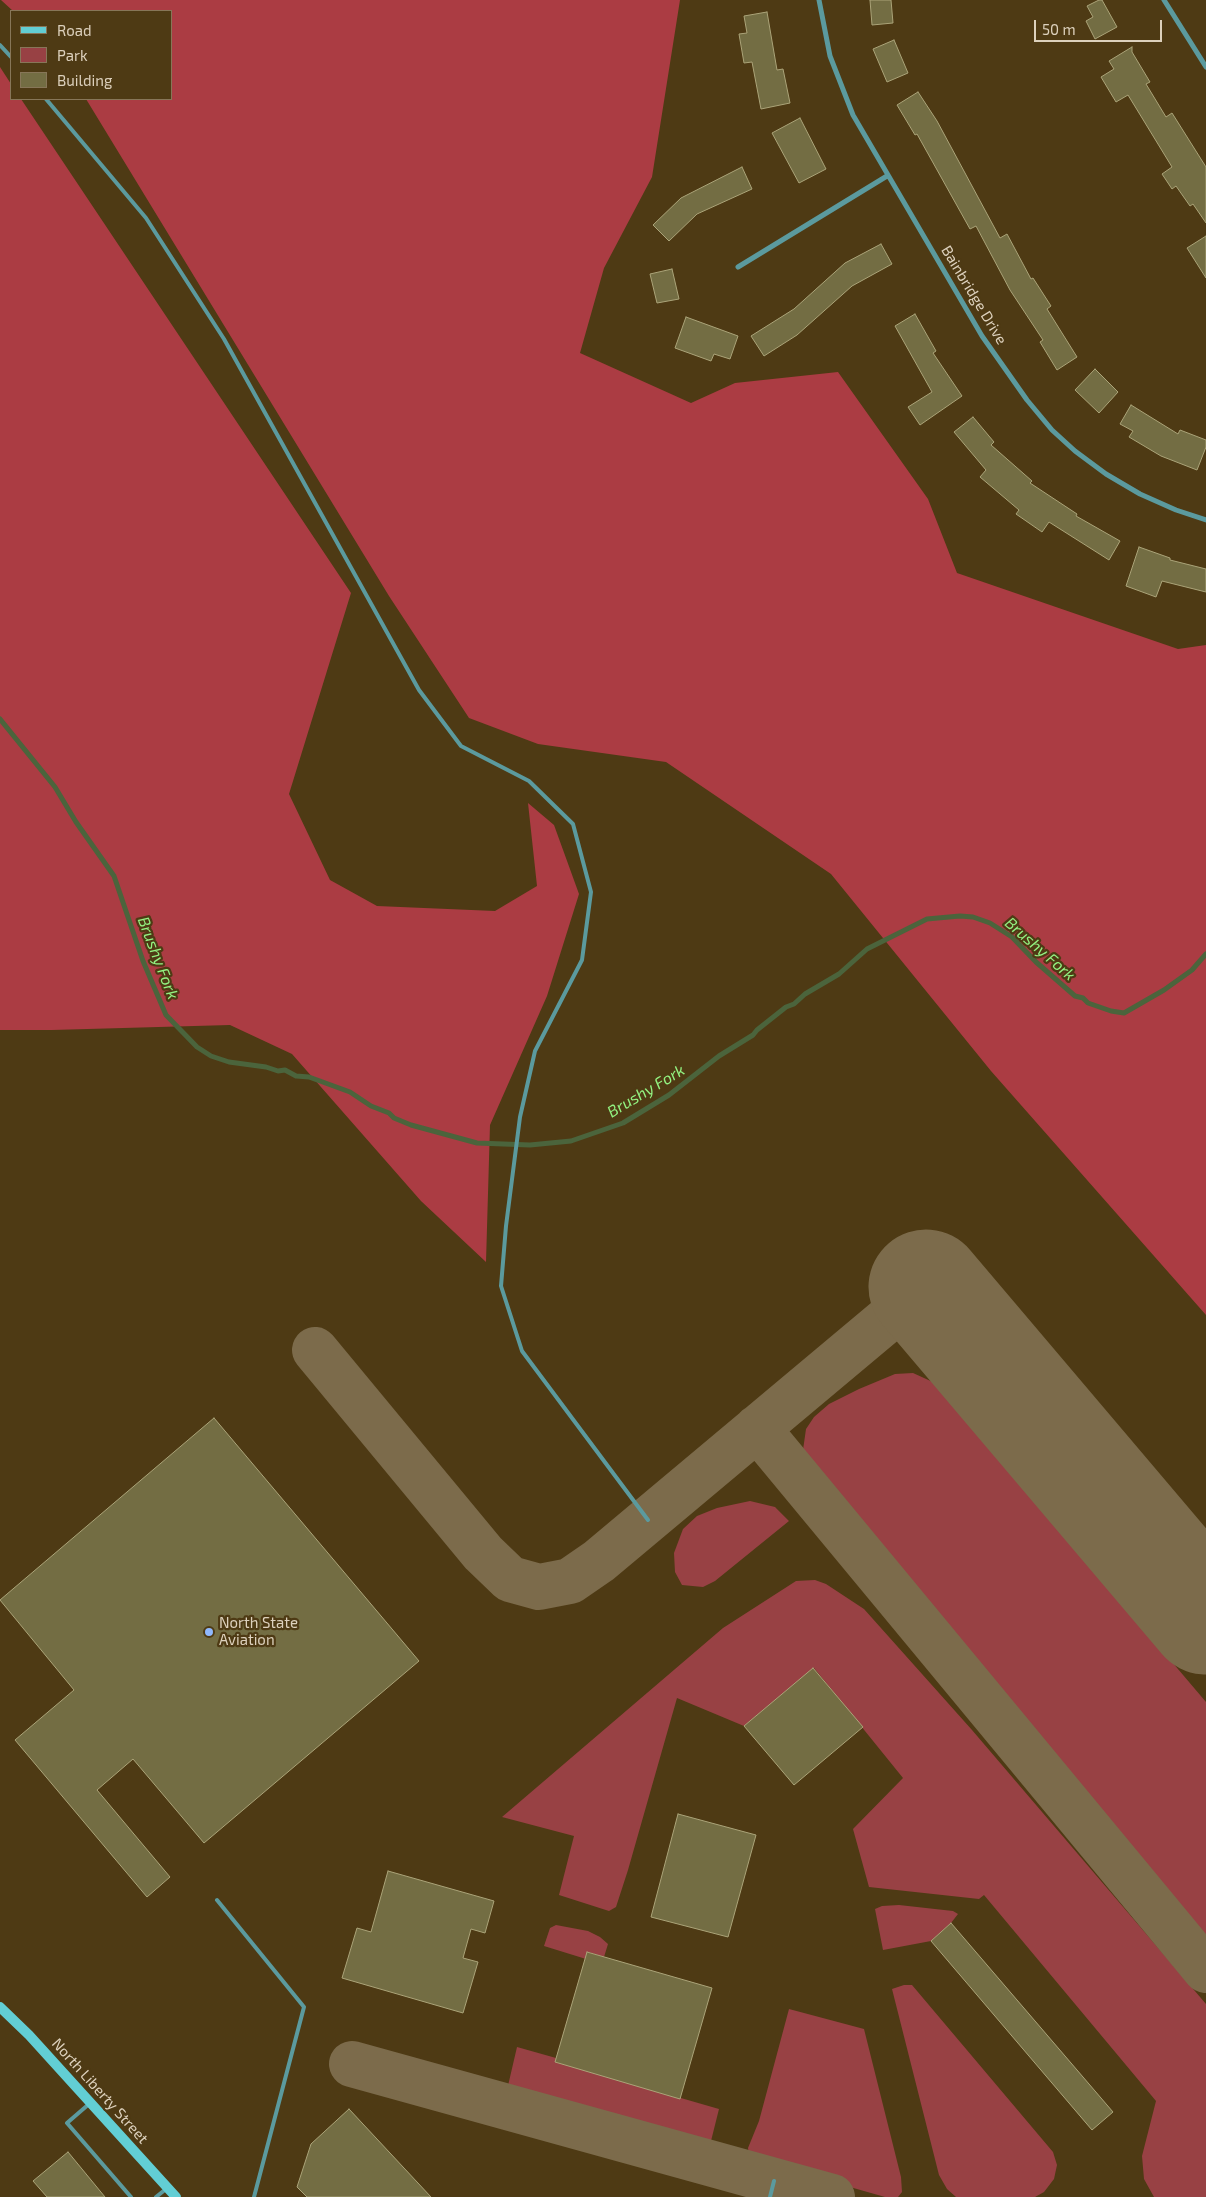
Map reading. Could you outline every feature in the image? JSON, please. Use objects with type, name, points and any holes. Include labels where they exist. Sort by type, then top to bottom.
[{"type":"main road","name":"North Liberty Street","points":[[0,2007],[28,2035],[176,2197]]},
{"type":"street","name":"Bainbridge Drive","points":[[819,0],[830,56],[853,115],[982,336],[1027,400],[1052,430],[1090,463],[1140,494],[1176,510],[1206,520]]},
{"type":"street","points":[[1164,0],[1206,67]]},
{"type":"street","points":[[738,267],[887,176]]},
{"type":"lane","points":[[0,45],[10,56]]},
{"type":"lane","points":[[47,100],[146,218],[224,339],[420,690],[461,746],[529,781],[573,824],[591,892],[582,960],[535,1051],[520,1117],[500,1286],[522,1351],[648,1520]]},
{"type":"lane","points":[[217,1900],[304,2008],[254,2197]]},
{"type":"lane","points":[[90,2103],[67,2123],[130,2195]]},
{"type":"lane","points":[[770,2197],[774,2181]]},
{"type":"lane","points":[[156,2197],[168,2187]]},
{"type":"green space","points":[[913,1373],[935,1383],[1206,1702],[1206,1944],[823,1488],[803,1450],[806,1429],[814,1417],[829,1404],[895,1374]]},
{"type":"green space","points":[[750,1501],[775,1507],[789,1521],[715,1581],[703,1587],[682,1585],[675,1572],[674,1553],[683,1529],[697,1516],[717,1508]]},
{"type":"green space","points":[[815,1580],[826,1584],[864,1609],[972,1730],[1206,2004],[1206,2197],[1154,2197],[1144,2179],[1142,2156],[1156,2101],[984,1895],[979,1899],[869,1887],[853,1829],[903,1778],[814,1668],[744,1726],[677,1698],[628,1870],[616,1907],[609,1911],[559,1895],[574,1836],[502,1817],[723,1628],[796,1581]]},
{"type":"green space","points":[[899,1905],[953,1911],[958,1914],[931,1941],[883,1950],[875,1909],[882,1906]]},
{"type":"green space","points":[[556,1925],[588,1931],[600,1937],[608,1944],[604,1957],[588,1952],[586,1959],[544,1946],[550,1928]]},
{"type":"green space","points":[[904,1985],[912,1985],[1053,2152],[1057,2165],[1054,2179],[1044,2192],[1035,2197],[956,2197],[947,2189],[939,2175],[892,1989]]},
{"type":"green space","points":[[789,2009],[864,2029],[901,2177],[902,2192],[898,2197],[885,2197],[755,2160],[749,2155],[748,2148],[759,2121]]},
{"type":"green space","points":[[517,2047],[556,2058],[556,2062],[719,2109],[709,2149],[507,2090]]},
{"type":"shaded area","points":[[1,0],[680,0],[652,177],[604,268],[580,353],[691,403],[735,383],[838,372],[928,499],[957,573],[1178,649],[1206,645],[1206,1315],[991,1071],[831,874],[666,762],[538,744],[469,718],[389,596],[87,100],[172,100],[172,10],[12,10]]},
{"type":"shaded area","points":[[0,67],[10,82],[10,100],[22,100],[351,593],[289,794],[330,880],[377,906],[495,911],[537,886],[528,803],[554,825],[579,894],[547,996],[490,1125],[486,1262],[421,1201],[292,1054],[230,1025],[0,1030]]},
{"type":"building","points":[[870,0],[891,0],[893,23],[872,25]]},
{"type":"building","points":[[1102,0],[1117,27],[1095,39],[1086,21],[1093,17],[1087,6]]},
{"type":"building","points":[[767,12],[777,70],[783,69],[790,103],[761,109],[752,62],[744,63],[739,34],[747,33],[744,16]]},
{"type":"building","points":[[894,40],[908,73],[887,82],[873,49]]},
{"type":"building","points":[[1132,47],[1132,52],[1150,82],[1146,84],[1166,117],[1172,113],[1206,167],[1206,223],[1193,204],[1190,206],[1176,186],[1172,189],[1162,174],[1172,167],[1128,95],[1116,102],[1101,77],[1114,69],[1109,61]]},
{"type":"building","points":[[918,92],[937,121],[1000,238],[1007,234],[1031,279],[1033,278],[1051,306],[1047,309],[1077,357],[1057,370],[1040,342],[1043,340],[1010,290],[976,226],[970,229],[917,134],[915,135],[897,105]]},
{"type":"building","points":[[800,118],[826,169],[799,183],[772,133]]},
{"type":"building","points":[[742,167],[752,189],[697,214],[669,241],[653,225],[681,198]]},
{"type":"building","points":[[1206,236],[1206,278],[1187,248]]},
{"type":"building","points":[[881,244],[892,264],[852,286],[797,335],[764,356],[751,336],[794,309],[845,263]]},
{"type":"building","points":[[672,269],[679,299],[657,303],[650,274]]},
{"type":"building","points":[[915,314],[936,351],[933,353],[962,396],[920,425],[908,407],[932,392],[895,326]]},
{"type":"building","points":[[686,317],[738,336],[730,359],[714,354],[711,361],[675,348]]},
{"type":"building","points":[[1095,369],[1118,392],[1099,413],[1075,390]]},
{"type":"building","points":[[1131,405],[1178,434],[1180,430],[1206,440],[1206,447],[1197,470],[1161,456],[1129,437],[1133,431],[1120,424]]},
{"type":"building","points":[[973,417],[994,442],[991,445],[1032,481],[1030,483],[1077,514],[1076,516],[1120,541],[1109,560],[1049,522],[1042,532],[1016,514],[1019,510],[980,477],[986,470],[954,432]]},
{"type":"building","points":[[1139,547],[1170,558],[1170,560],[1206,569],[1206,592],[1162,581],[1156,597],[1126,586]]},
{"type":"building","name":"North State Aviation","points":[[214,1418],[419,1661],[204,1843],[133,1759],[97,1790],[170,1877],[147,1897],[15,1740],[74,1690],[0,1600]]},
{"type":"building","points":[[813,1668],[863,1727],[794,1785],[744,1726]]},
{"type":"building","points":[[678,1814],[756,1835],[728,1937],[651,1917]]},
{"type":"building","points":[[388,1871],[494,1901],[485,1933],[471,1929],[463,1958],[478,1962],[463,2013],[342,1978],[357,1928],[371,1932]]},
{"type":"building","points":[[951,1923],[1113,2112],[1092,2130],[931,1941]]},
{"type":"building","points":[[587,1952],[712,1988],[680,2099],[555,2062]]},
{"type":"building","points":[[349,2109],[431,2197],[307,2197],[297,2187],[311,2144]]},
{"type":"building","points":[[68,2152],[105,2197],[47,2197],[33,2181]]},
{"type":"waterway","name":"Brushy Fork","points":[[0,719],[55,787],[76,822],[114,876],[143,961],[166,1015],[197,1047],[211,1056],[229,1062],[266,1067],[278,1071],[285,1070],[296,1076],[309,1077],[350,1092],[371,1106],[411,1125],[477,1143],[530,1145],[571,1141],[623,1123],[669,1095],[719,1056],[753,1035],[786,1007],[794,1004],[805,994],[839,974],[867,949],[927,919],[960,916],[973,917],[990,923],[1012,937],[1036,962],[1075,996],[1111,1011],[1124,1013],[1164,990],[1192,970],[1206,954]]},
{"type":"taxiway","points":[[315,1350],[483,1553],[510,1579],[539,1587],[570,1581],[599,1561],[926,1287]]},
{"type":"taxiway","points":[[757,1428],[1206,1970]]},
{"type":"taxiway","points":[[352,2064],[832,2197]]},
{"type":"runway","points":[[926,1287],[1206,1617]]},
{"type":"place","name":"North State Aviation","points":[[209,1632]]}]
